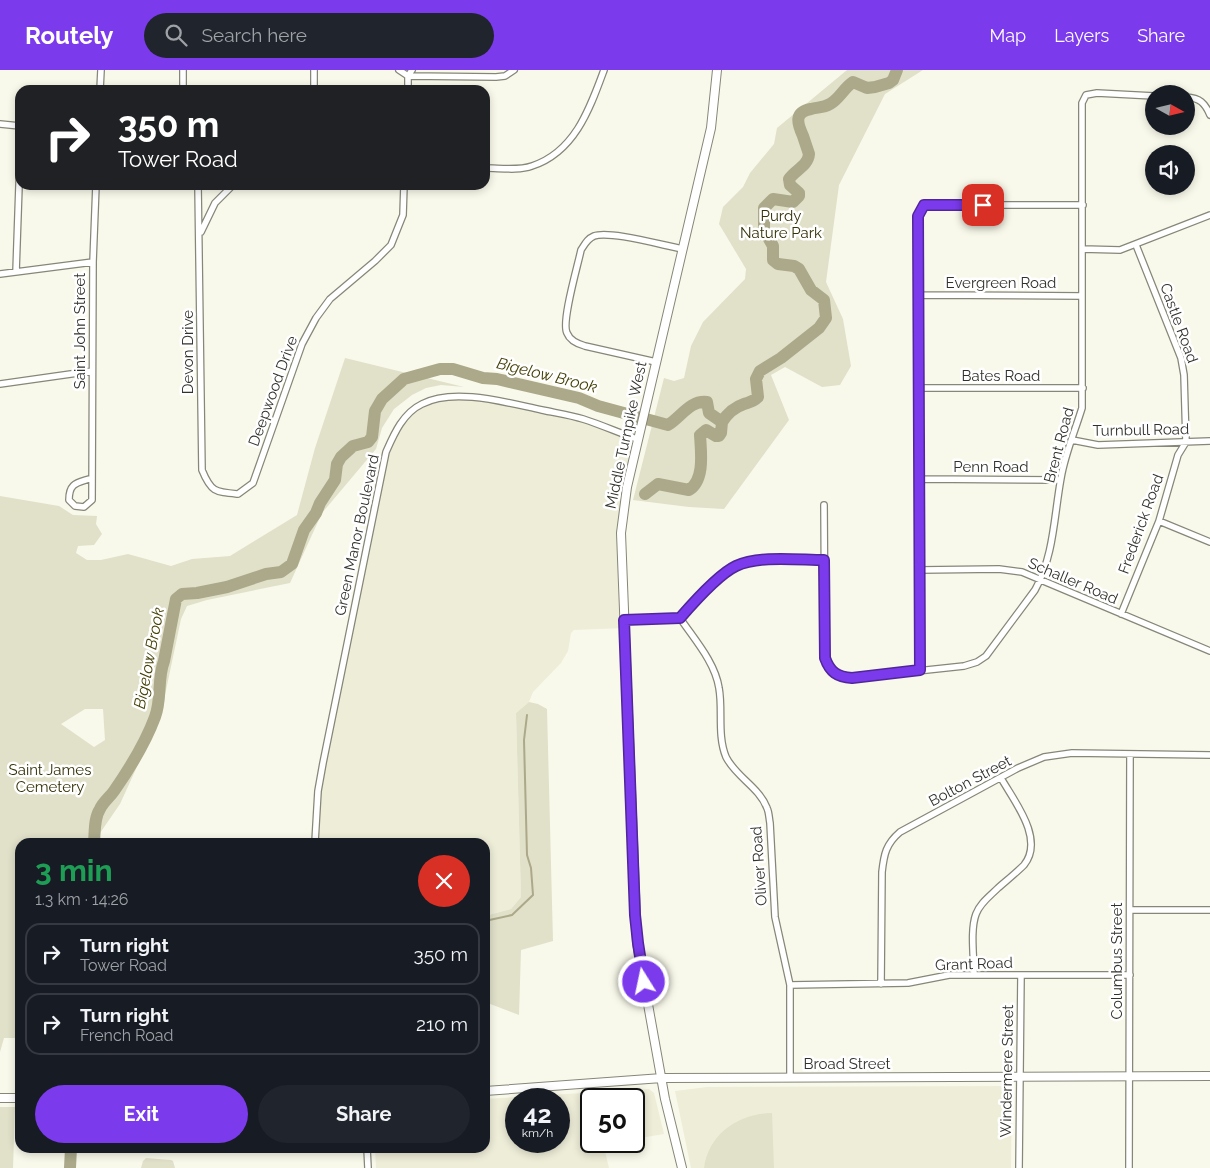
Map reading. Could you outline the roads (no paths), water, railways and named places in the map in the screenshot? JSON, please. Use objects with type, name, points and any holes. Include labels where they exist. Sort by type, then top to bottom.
[{"type":"main road","name":"Middle Turnpike West","points":[[682,1168],[662,1078],[638,943],[621,533],[627,487],[637,439],[711,128],[717,70]]},
{"type":"main road","name":"Broad Street","points":[[490,1091],[662,1078],[1210,1076]]},
{"type":"main road","points":[[0,1098],[15,1098]]},
{"type":"street","points":[[100,70],[100,85]]},
{"type":"street","points":[[183,70],[183,85]]},
{"type":"street","points":[[314,70],[314,85]]},
{"type":"street","points":[[399,70],[408,76],[496,77],[505,76],[514,70]]},
{"type":"street","points":[[408,85],[408,76],[412,70]]},
{"type":"street","points":[[490,168],[531,166],[555,155],[573,136],[588,112],[604,70]]},
{"type":"street","name":"Brent Road","points":[[824,560],[825,658],[834,674],[841,677],[852,678],[964,666],[982,659],[1035,590],[1040,580],[1053,537],[1065,455],[1082,408],[1082,104],[1086,95],[1097,93],[1145,96]]},
{"type":"street","points":[[1195,98],[1206,104],[1210,115]]},
{"type":"street","points":[[0,124],[15,126]]},
{"type":"street","points":[[16,272],[19,190]]},
{"type":"street","name":"Saint John Street","points":[[92,478],[74,484],[69,491],[69,500],[75,506],[84,507],[92,500],[93,262],[96,190]]},
{"type":"street","name":"Devon Drive","points":[[198,190],[202,470]]},
{"type":"street","name":"Devon Drive","points":[[200,233],[215,203],[228,190]]},
{"type":"street","name":"Deepwood Drive","points":[[202,470],[209,486],[220,492],[238,494],[253,483],[302,344],[316,318],[330,299],[391,245],[402,215],[404,190]]},
{"type":"street","points":[[920,670],[918,216],[924,205],[1083,204]]},
{"type":"street","points":[[1082,249],[1120,250],[1210,216]]},
{"type":"street","points":[[656,362],[585,346],[574,342],[566,333],[565,320],[581,250],[586,240],[595,235],[608,234],[682,249]]},
{"type":"street","name":"Castle Road","points":[[1136,245],[1181,358],[1184,375],[1186,442]]},
{"type":"street","points":[[0,274],[93,262]]},
{"type":"street","name":"Evergreen Road","points":[[919,295],[1082,296]]},
{"type":"street","points":[[0,384],[92,371]]},
{"type":"street","name":"Bates Road","points":[[919,388],[1083,388]]},
{"type":"street","name":"Green Manor Boulevard","points":[[315,838],[318,791],[323,762],[386,452],[404,419],[420,404],[436,398],[455,396],[494,400],[582,419],[637,439]]},
{"type":"street","name":"Turnbull Road","points":[[1072,440],[1098,445],[1210,441]]},
{"type":"street","name":"Frederick Road","points":[[1121,614],[1159,520],[1178,455],[1186,442]]},
{"type":"street","name":"Penn Road","points":[[920,479],[1060,480]]},
{"type":"street","points":[[624,620],[680,618],[720,577],[736,566],[767,560],[824,560],[824,505]]},
{"type":"street","points":[[1159,520],[1210,542]]},
{"type":"street","name":"Schaller Road","points":[[920,570],[999,569],[1022,572],[1210,651]]},
{"type":"street","name":"Oliver Road","points":[[680,618],[706,656],[714,672],[719,687],[722,738],[726,756],[734,770],[760,796],[767,808],[770,823],[775,917],[790,985],[790,1077]]},
{"type":"street","name":"Bolton Street","points":[[882,984],[882,872],[884,854],[887,847],[900,832],[1032,762],[1057,754],[1210,754]]},
{"type":"street","name":"Columbus Street","points":[[1129,1168],[1130,755]]},
{"type":"street","points":[[974,975],[974,927],[980,906],[1025,864],[1029,852],[1030,831],[1001,778]]},
{"type":"street","points":[[1130,910],[1210,910]]},
{"type":"street","name":"Grant Road","points":[[790,985],[908,983],[949,975],[1130,975]]},
{"type":"street","name":"Windermere Street","points":[[1019,1168],[1021,975]]},
{"type":"street","points":[[368,1153],[368,1168]]},
{"type":"waterway","name":"Bigelow Brook","points":[[722,422],[734,409],[758,397],[756,379],[760,371],[781,358],[819,328],[826,318],[824,300],[811,290],[799,269],[794,266],[778,264],[773,260],[773,246],[764,230],[764,208],[773,199],[793,202],[799,196],[799,193],[790,185],[789,179],[804,165],[809,154],[799,127],[799,115],[806,110],[830,104],[853,82],[867,88],[889,83],[893,80],[897,70]]},
{"type":"waterway","name":"Bigelow Brook","points":[[94,838],[98,813],[131,765],[147,737],[155,717],[162,668],[176,599],[182,594],[227,587],[266,574],[281,572],[292,564],[304,530],[335,480],[337,464],[341,457],[353,446],[368,442],[372,437],[375,411],[382,399],[404,379],[440,369],[453,369],[483,378],[497,379],[579,398],[598,406],[668,425],[691,406],[707,402],[709,413],[722,422]]},
{"type":"waterway","points":[[645,494],[658,484],[689,490],[698,480],[700,473],[700,435],[706,430],[719,436],[722,422]]},
{"type":"waterway","points":[[490,920],[512,915],[533,895],[531,868],[527,855],[524,740],[527,715]]},
{"type":"waterway","name":"Bigelow Brook","points":[[70,1168],[71,1153]]},
{"type":"park label","name":"Purdy Nature Park","points":[[781,224]]},
{"type":"park label","name":"Saint James Cemetery","points":[[50,778]]}]
